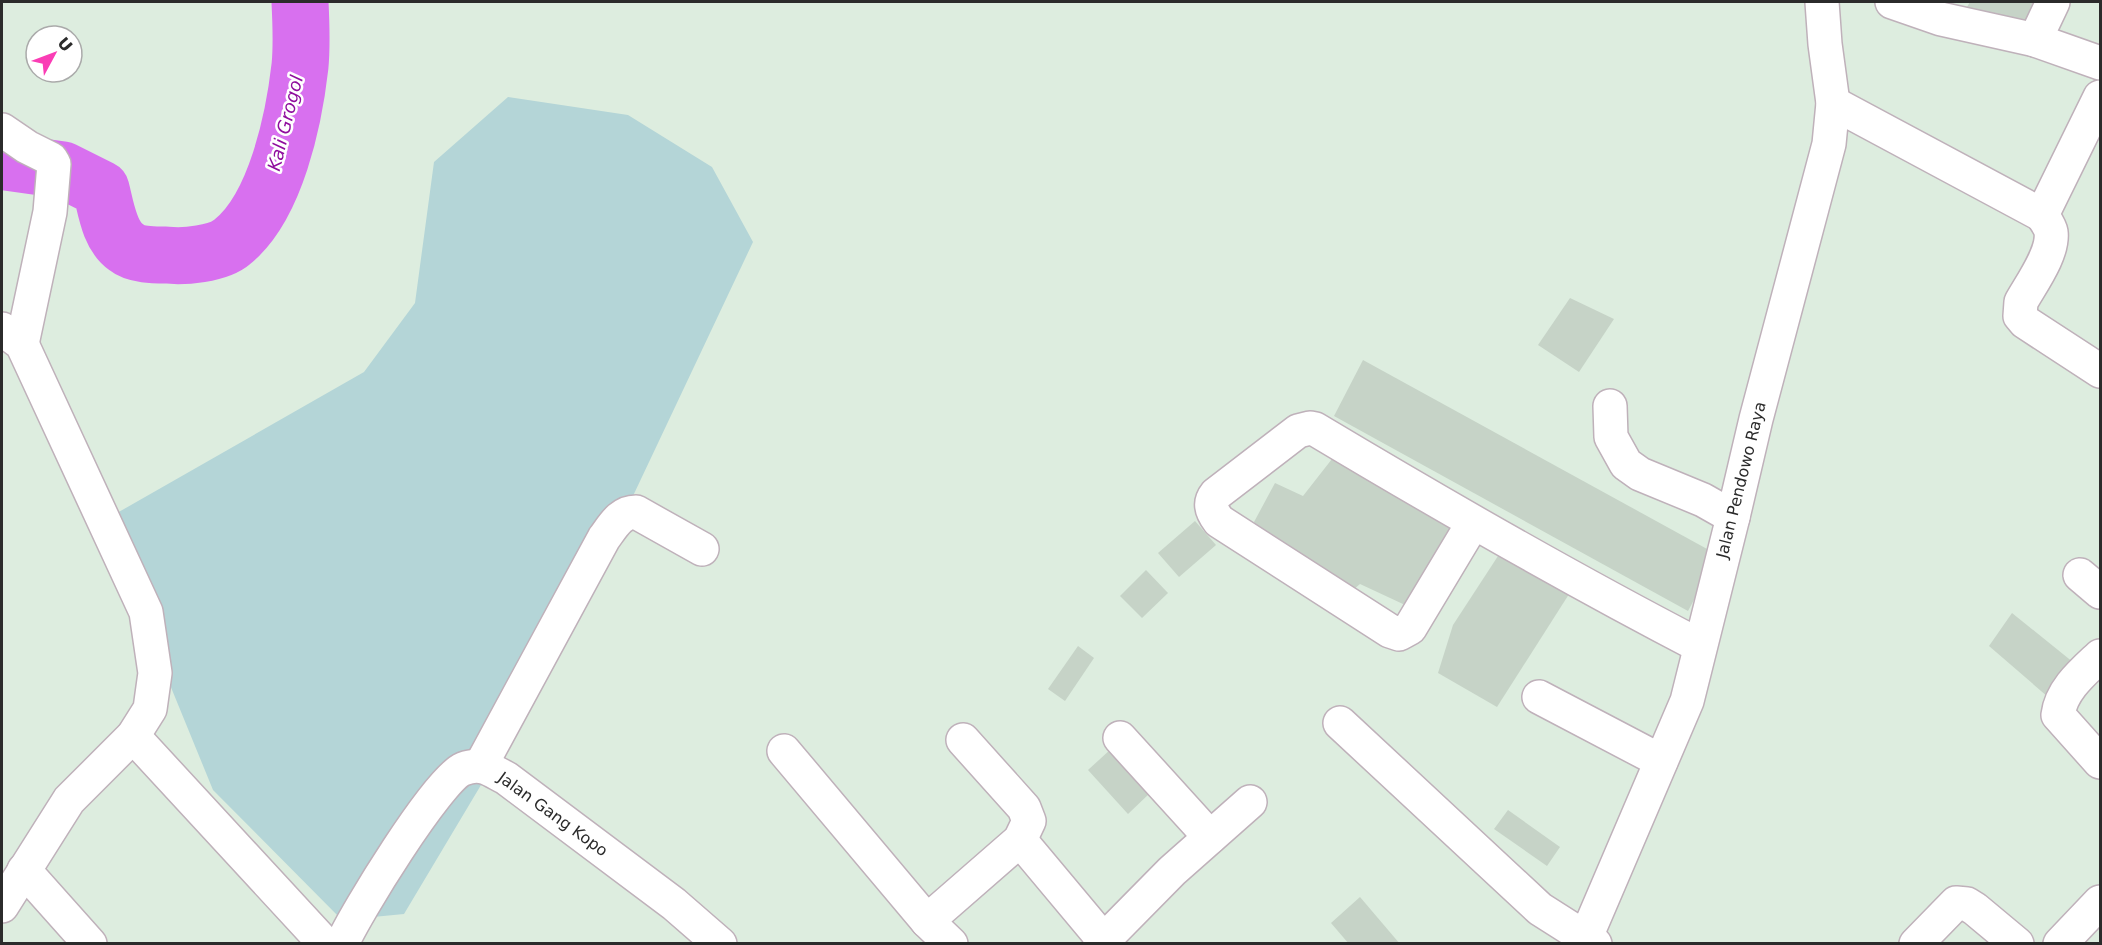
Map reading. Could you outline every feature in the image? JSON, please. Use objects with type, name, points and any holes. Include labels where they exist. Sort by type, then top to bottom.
[{"type":"street","name":"Jalan Pendowo Raya","points":[[1588,941],[1686,700],[1772,353],[1828,144],[1833,103],[1822,2]]},
{"type":"street","points":[[1893,2],[1941,18],[2035,40],[2100,63]]},
{"type":"street","points":[[2035,40],[2053,2]]},
{"type":"street","points":[[2042,215],[2100,98]]},
{"type":"street","points":[[1833,103],[2042,215],[2051,229],[2051,239],[2044,262],[2021,302],[2020,316],[2025,322],[2100,371]]},
{"type":"street","points":[[2,130],[27,147],[51,159],[54,164],[50,212],[12,337],[146,612],[155,673],[150,709],[133,736],[69,800],[2,906]]},
{"type":"street","points":[[1610,406],[1611,437],[1626,464],[1640,474],[1703,500],[1733,516]]},
{"type":"street","points":[[1473,523],[1412,625],[1406,632],[1400,634],[1390,632],[1219,521],[1211,506],[1216,494],[1298,431],[1315,429],[1473,523],[1613,601],[1700,646]]},
{"type":"street","points":[[481,765],[604,538],[620,518],[628,512],[636,512],[702,549]]},
{"type":"street","points":[[2100,656],[2063,696],[2058,715],[2100,762]]},
{"type":"street","points":[[1539,697],[1661,761]]},
{"type":"street","points":[[1340,723],[1527,898],[1588,941]]},
{"type":"street","points":[[133,736],[325,944]]},
{"type":"street","points":[[1120,738],[1210,837]]},
{"type":"street","points":[[927,921],[1020,840],[1029,822],[1024,808],[963,740]]},
{"type":"street","points":[[784,751],[927,921],[951,944]]},
{"type":"street","name":"Jalan Gang Kopo","points":[[342,944],[372,889],[441,788],[461,770],[481,765],[506,778],[674,904],[720,944]]},
{"type":"street","points":[[1020,840],[1103,942],[1172,871],[1250,802]]},
{"type":"street","points":[[24,870],[90,944]]},
{"type":"street","points":[[2060,944],[2100,902]]},
{"type":"street","points":[[1916,944],[1956,903],[1967,904],[1975,909],[2017,944]]},
{"type":"shaded area","points":[[508,97],[628,115],[712,167],[753,242],[555,661],[404,914],[342,920],[213,790],[103,521],[364,372],[415,303],[434,162]]},
{"type":"building","points":[[1970,2],[2037,2],[2019,36],[1967,7]]},
{"type":"building","points":[[1570,298],[1614,319],[1579,372],[1538,345]]},
{"type":"building","points":[[1363,360],[1718,555],[1688,611],[1334,416]]},
{"type":"building","points":[[1339,450],[1464,527],[1418,611],[1360,584],[1346,596],[1265,543],[1254,522],[1275,483],[1303,496]]},
{"type":"building","points":[[1195,521],[1216,545],[1179,577],[1158,553]]},
{"type":"building","points":[[1498,556],[1571,591],[1497,707],[1438,673],[1453,625]]},
{"type":"building","points":[[1146,570],[1168,593],[1142,618],[1120,596]]},
{"type":"building","points":[[2012,613],[2079,667],[2055,703],[1989,646]]},
{"type":"building","points":[[1078,646],[1094,658],[1065,701],[1048,689]]},
{"type":"building","points":[[1111,749],[1151,792],[1128,814],[1088,770]]},
{"type":"building","points":[[1508,810],[1560,847],[1547,866],[1494,829]]},
{"type":"building","points":[[1360,897],[1400,944],[1349,944],[1331,923]]},
{"type":"waterway","name":"Kali Grogol","points":[[2,159],[6,162],[63,170],[101,189],[109,221],[116,236],[120,242],[135,252],[182,256],[210,252],[226,246],[247,227],[260,207],[280,161],[293,111],[300,66],[300,2]]}]
